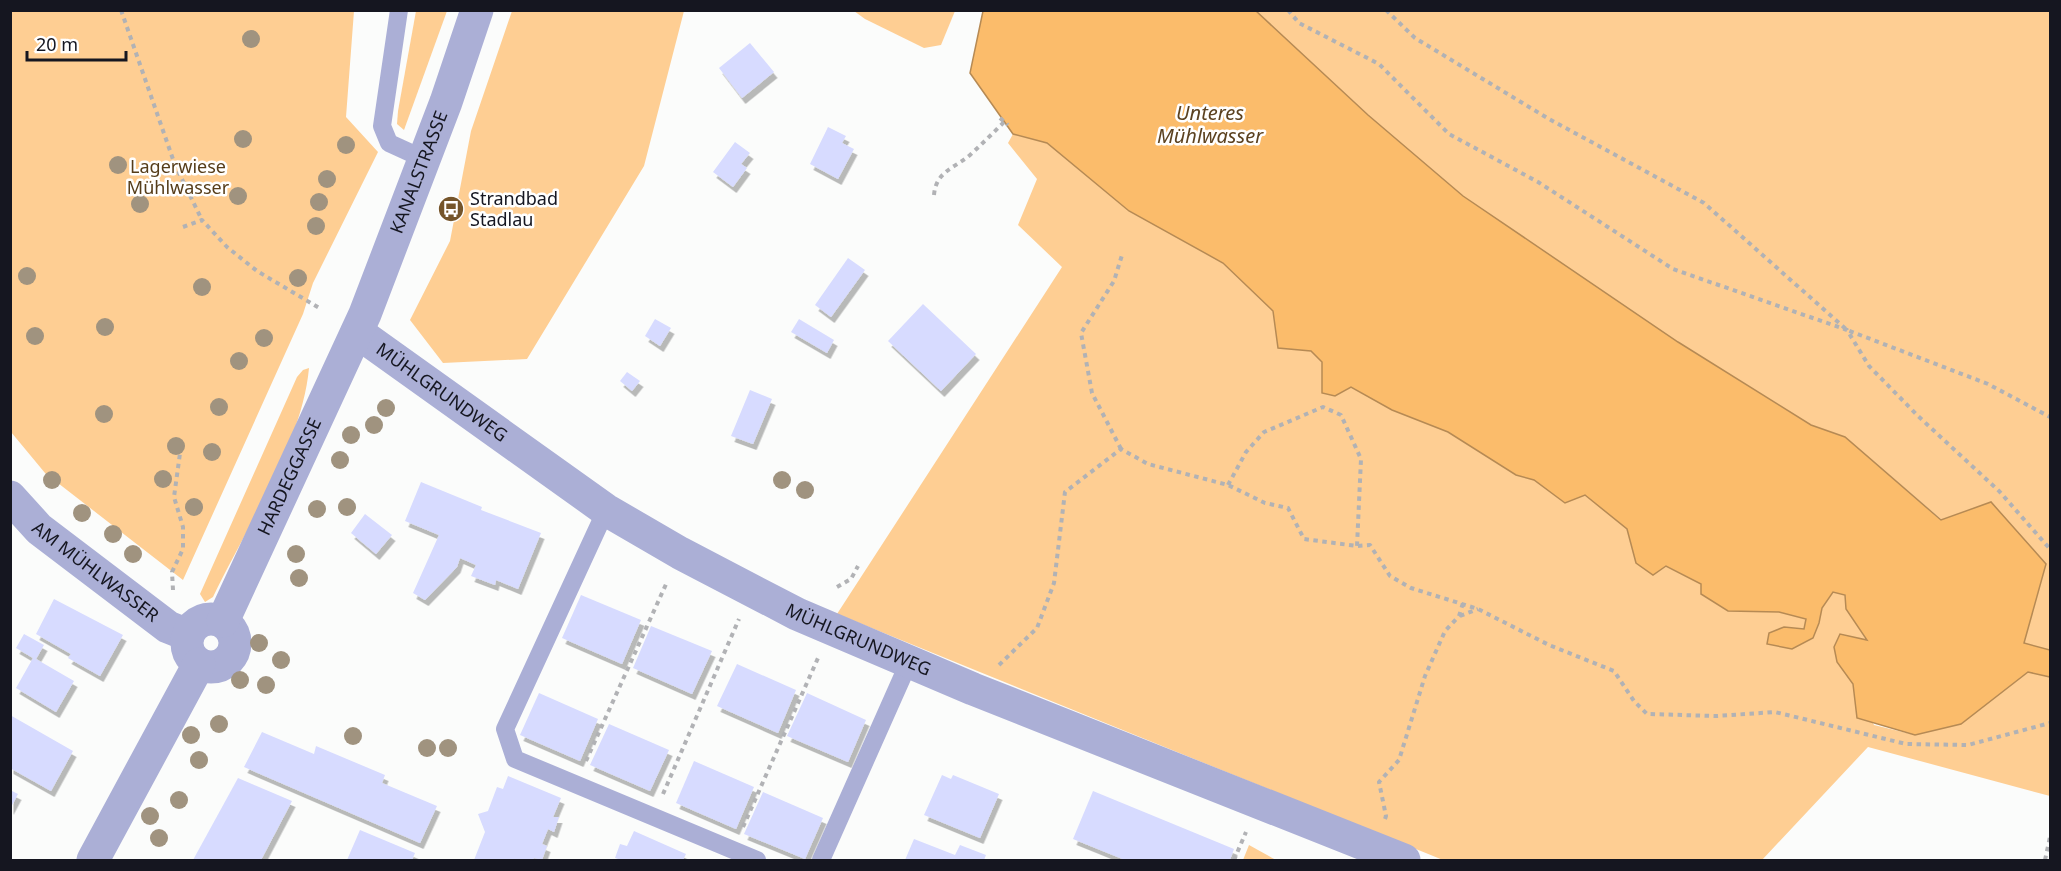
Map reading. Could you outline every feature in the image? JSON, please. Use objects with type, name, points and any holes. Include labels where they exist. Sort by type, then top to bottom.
[{"type":"street","name":"KANALSTRASSE","points":[[357,332],[446,102],[477,10]]},
{"type":"street","name":"MÜHLGRUNDWEG","points":[[357,332],[606,510],[680,554],[797,614],[973,689],[1404,861]]},
{"type":"street","name":"HARDEGGASSE","points":[[194,650],[198,622],[215,618],[223,621],[357,332]]},
{"type":"street","name":"AM MÜHLWASSER","points":[[10,497],[39,529],[168,627],[194,650]]},
{"type":"street","points":[[93,861],[194,650]]},
{"type":"lane","points":[[399,10],[382,126],[389,143],[424,159]]},
{"type":"lane","points":[[606,510],[505,729],[515,759],[757,861]]},
{"type":"lane","points":[[821,861],[909,662]]},
{"type":"path","points":[[121,10],[175,165],[202,220],[227,247],[257,271],[321,309]]},
{"type":"path","points":[[1288,10],[1299,23],[1378,64],[1449,134],[1538,182],[1673,269],[1847,330],[1988,384],[2050,417]]},
{"type":"path","points":[[1386,10],[1415,38],[1540,113],[1704,202],[1847,330],[1869,366],[1918,416],[1999,491],[2050,549]]},
{"type":"path","points":[[934,195],[938,182],[951,167],[968,157],[1004,122]]},
{"type":"path","points":[[183,227],[202,220]]},
{"type":"path","points":[[1122,255],[1114,281],[1081,333],[1092,393],[1121,449],[1148,464],[1228,485],[1265,503],[1288,508],[1304,538],[1357,546],[1370,545],[1390,576],[1411,588],[1478,609],[1550,645],[1614,671],[1634,701],[1647,714],[1717,716],[1775,712],[1916,744],[1968,745],[2050,723]]},
{"type":"path","points":[[1228,485],[1246,452],[1264,432],[1323,407],[1341,415],[1361,459],[1357,546]]},
{"type":"path","points":[[174,592],[172,572],[183,549],[183,527],[174,497],[181,446]]},
{"type":"path","points":[[973,689],[1037,628],[1054,583],[1065,492],[1121,449]]},
{"type":"path","points":[[837,587],[851,579],[858,566]]},
{"type":"path","points":[[576,784],[671,573]]},
{"type":"path","points":[[1372,848],[1386,816],[1379,782],[1399,760],[1425,676],[1445,631],[1459,616],[1463,603]]},
{"type":"path","points":[[1459,616],[1478,609]]},
{"type":"path","points":[[653,817],[742,612]]},
{"type":"path","points":[[732,850],[822,650]]},
{"type":"path","points":[[1234,861],[1247,828]]},
{"type":"path","points":[[2045,861],[2050,837]]},
{"type":"green space","name":"Lagerwiese Mühlwasser","points":[[10,11],[354,11],[346,117],[378,152],[313,283],[303,314],[183,580],[45,473],[11,432]]},
{"type":"green space","points":[[416,11],[447,11],[404,130],[397,124],[398,111]]},
{"type":"green space","points":[[512,11],[684,11],[644,166],[527,359],[443,363],[410,320],[450,241],[471,131]]},
{"type":"green space","points":[[854,11],[955,11],[941,45],[924,48],[865,19]]},
{"type":"green space","points":[[1256,11],[2050,11],[2050,650],[2024,644],[1942,520],[1845,437],[1811,425],[1678,342],[1462,196],[1368,115]]},
{"type":"green space","points":[[1013,134],[1047,143],[1129,211],[1223,263],[1273,311],[1278,348],[1311,351],[1322,362],[1335,396],[1351,387],[1392,410],[1448,432],[1516,475],[1534,480],[1565,503],[1585,494],[1627,529],[1636,563],[1666,566],[1701,584],[1701,594],[1728,611],[1779,612],[1806,619],[1804,629],[1784,627],[1769,633],[1767,644],[1819,623],[1822,608],[1834,591],[1845,595],[1847,609],[1867,641],[1837,662],[1853,684],[1874,725],[1915,735],[1961,724],[2028,672],[2050,677],[2050,796],[1868,747],[1762,860],[1443,860],[837,614],[1062,267],[1018,225],[1037,179],[1008,143]]},
{"type":"green space","points":[[309,368],[296,426],[284,456],[213,597],[205,602],[200,594],[297,377],[303,370]]},
{"type":"green space","points":[[1249,845],[1276,860],[1243,860]]},
{"type":"water","name":"Unteres Mühlwasser","points":[[983,11],[1256,11],[1368,115],[1463,196],[1678,342],[1811,425],[1845,437],[1941,520],[1991,502],[2046,564],[2024,643],[2050,650],[2050,677],[2028,672],[1961,724],[1915,735],[1857,718],[1853,684],[1837,662],[1834,647],[1840,634],[1867,640],[1846,609],[1845,595],[1833,592],[1822,608],[1813,638],[1792,649],[1767,644],[1769,633],[1784,627],[1804,629],[1806,619],[1779,612],[1728,611],[1701,594],[1701,584],[1666,566],[1653,575],[1636,563],[1627,529],[1585,495],[1565,503],[1534,480],[1516,475],[1448,432],[1392,410],[1351,387],[1335,396],[1322,393],[1322,362],[1311,351],[1278,348],[1273,311],[1223,263],[1129,211],[1047,143],[1013,134],[970,73]]},
{"type":"building","points":[[750,43],[774,72],[742,98],[719,68]]},
{"type":"building","points":[[828,127],[846,136],[842,143],[854,149],[838,179],[810,164]]},
{"type":"building","points":[[735,142],[750,153],[741,164],[747,168],[733,187],[713,172]]},
{"type":"building","points":[[848,258],[865,270],[831,317],[815,305]]},
{"type":"building","points":[[923,304],[976,354],[941,391],[888,341]]},
{"type":"building","points":[[655,319],[671,328],[660,346],[645,336]]},
{"type":"building","points":[[799,319],[834,340],[827,353],[791,332]]},
{"type":"building","points":[[627,372],[640,381],[632,391],[620,381]]},
{"type":"building","points":[[750,390],[772,399],[753,444],[731,436]]},
{"type":"building","points":[[421,482],[482,507],[481,510],[541,533],[518,589],[496,580],[495,585],[471,576],[476,565],[460,558],[457,567],[425,600],[413,593],[439,535],[405,521]]},
{"type":"building","points":[[365,514],[392,535],[376,554],[351,533]]},
{"type":"building","points":[[581,595],[641,620],[622,664],[562,638]]},
{"type":"building","points":[[54,599],[123,635],[100,676],[68,658],[71,654],[36,634]]},
{"type":"building","points":[[651,626],[712,651],[692,694],[633,668]]},
{"type":"building","points":[[24,634],[44,645],[36,659],[74,681],[56,712],[16,688],[33,658],[16,648]]},
{"type":"building","points":[[737,664],[796,690],[778,733],[717,706]]},
{"type":"building","points":[[539,693],[598,719],[580,761],[520,735]]},
{"type":"building","points":[[807,693],[866,720],[848,762],[787,736]]},
{"type":"building","points":[[10,715],[73,751],[51,791],[10,768]]},
{"type":"building","points":[[609,724],[669,750],[650,791],[590,765]]},
{"type":"building","points":[[262,732],[314,754],[316,746],[385,775],[382,783],[437,806],[420,843],[244,767]]},
{"type":"building","points":[[694,761],[754,787],[736,829],[676,803]]},
{"type":"building","points":[[942,775],[951,779],[953,775],[999,794],[980,838],[924,815]]},
{"type":"building","points":[[508,776],[561,798],[553,817],[559,817],[554,832],[548,829],[542,844],[547,846],[542,860],[534,858],[533,860],[474,860],[485,832],[478,814],[488,811],[497,787],[503,789]]},
{"type":"building","points":[[238,778],[292,801],[261,860],[193,860]]},
{"type":"building","points":[[10,790],[18,794],[10,809]]},
{"type":"building","points":[[1093,791],[1234,849],[1230,860],[1125,860],[1073,839]]},
{"type":"building","points":[[763,792],[823,818],[805,859],[744,834]]},
{"type":"building","points":[[360,830],[415,853],[412,860],[347,860]]},
{"type":"building","points":[[634,831],[686,854],[683,860],[621,860],[615,858],[620,844],[627,846]]},
{"type":"building","points":[[914,839],[955,855],[960,845],[986,855],[984,860],[905,860]]},
{"type":"place","name":"Strandbad Stadlau","points":[[451,209]]}]
